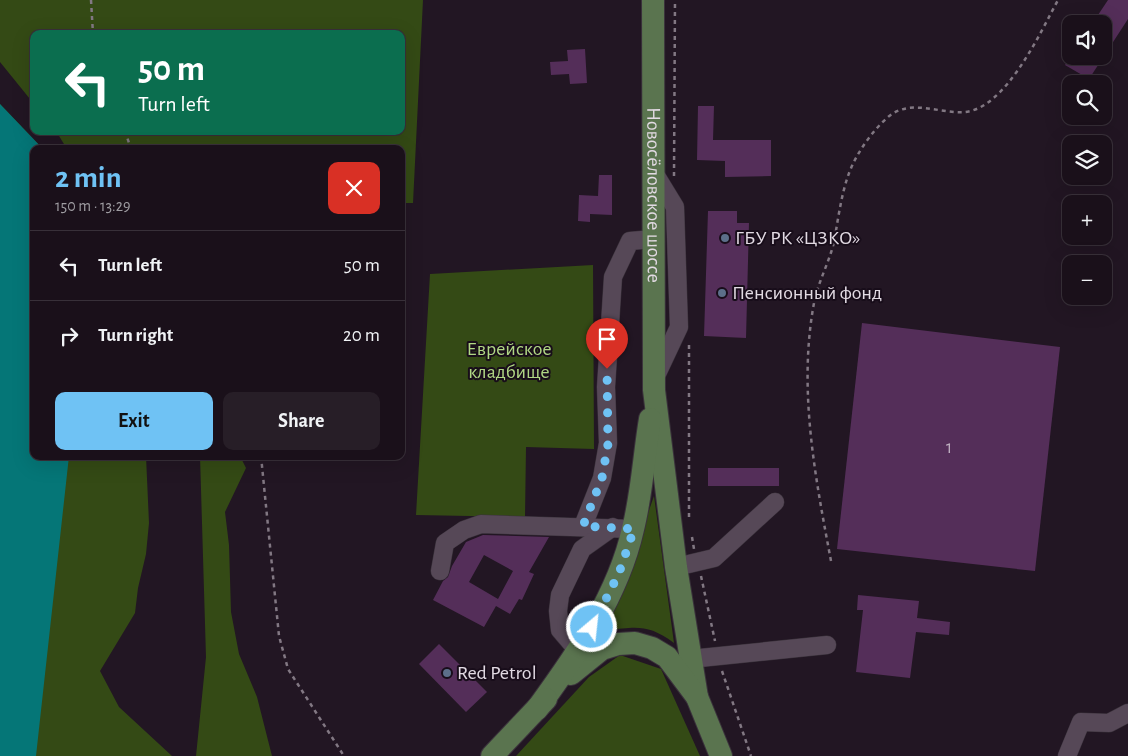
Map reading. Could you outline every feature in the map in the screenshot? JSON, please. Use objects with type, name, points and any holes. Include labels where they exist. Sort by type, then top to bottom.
[{"type":"main road","name":"Новосёловское шоссе","points":[[653,0],[654,385],[676,567],[697,698]]},
{"type":"main road","name":"Новосёловское шоссе","points":[[537,709],[578,651],[600,614],[619,573],[623,528],[654,385]]},
{"type":"main road","points":[[492,756],[578,667],[602,649],[618,644],[635,643],[652,648],[667,657],[697,698],[721,756]]},
{"type":"lane","points":[[652,170],[675,207],[679,327],[654,385]]},
{"type":"lane","points":[[583,526],[602,478],[608,444],[606,387],[613,277],[630,241],[653,239]]},
{"type":"lane","points":[[676,567],[714,558],[775,502]]},
{"type":"lane","points":[[440,571],[445,543],[464,530],[481,524],[623,528]]},
{"type":"lane","points":[[578,651],[560,630],[558,611],[560,595],[582,549],[623,528]]},
{"type":"lane","points":[[690,658],[827,645]]},
{"type":"lane","points":[[1067,756],[1081,722],[1109,723],[1128,713]]},
{"type":"path","points":[[91,0],[93,30]]},
{"type":"path","points":[[674,184],[675,0]]},
{"type":"path","points":[[831,561],[811,441],[806,392],[814,302],[833,246],[848,175],[871,135],[889,116],[904,107],[965,112],[984,106],[1004,89],[1037,39],[1058,0]]},
{"type":"path","points":[[689,339],[689,525]]},
{"type":"path","points":[[261,460],[279,636],[284,655],[288,669],[344,756]]},
{"type":"path","points":[[691,535],[718,655],[751,756]]},
{"type":"green space","points":[[0,0],[423,0],[413,203],[405,203],[405,145],[65,145],[58,135],[405,135],[405,30],[30,30],[30,99],[0,62]]},
{"type":"green space","points":[[0,104],[39,145],[30,145],[30,460],[146,460],[149,523],[146,554],[138,588],[135,613],[100,671],[119,707],[172,756],[0,756]]},
{"type":"green space","name":"Еврейское кладбище","points":[[593,265],[594,449],[526,447],[525,517],[416,515],[430,274]]},
{"type":"green space","points":[[200,460],[242,460],[246,468],[225,512],[229,545],[231,612],[239,654],[257,697],[272,756],[196,756],[206,657]]},
{"type":"green space","points":[[654,496],[674,643],[657,633],[642,628],[607,630]]},
{"type":"green space","points":[[620,655],[661,669],[700,756],[516,756],[589,677]]},
{"type":"shaded area","points":[[0,104],[39,145],[30,145],[30,460],[69,460],[36,756],[0,756]]},
{"type":"building","points":[[1108,0],[1128,0],[1128,19],[1112,44],[1112,15],[1098,15]]},
{"type":"building","points":[[585,49],[587,83],[570,84],[569,74],[551,75],[550,62],[568,61],[567,50]]},
{"type":"building","points":[[1065,65],[1098,65],[1092,75],[1082,75]]},
{"type":"building","points":[[698,106],[714,106],[713,140],[771,140],[771,176],[725,177],[725,161],[697,160]]},
{"type":"building","points":[[599,175],[612,175],[612,215],[590,214],[590,222],[578,221],[579,195],[598,196]]},
{"type":"building","points":[[708,211],[737,211],[737,223],[749,223],[746,338],[704,336]]},
{"type":"building","points":[[862,323],[1060,347],[1035,571],[837,549]]},
{"type":"building","points":[[708,468],[779,468],[779,486],[708,486]]},
{"type":"building","points":[[483,535],[549,537],[529,572],[534,574],[522,600],[519,599],[510,614],[496,606],[484,627],[433,600],[443,581],[448,577],[466,542]],"holes":[[[484,555],[513,571],[498,599],[469,582]]]},
{"type":"building","points":[[858,595],[919,601],[917,618],[950,622],[949,635],[916,632],[910,678],[856,672],[863,610],[857,610]]},
{"type":"building","name":"Red Petrol","points":[[439,644],[487,692],[466,712],[419,664]]},
{"type":"place","name":"ГБУ РК «ЦЗКО»","points":[[725,238]]},
{"type":"place","name":"Пенсионный фонд","points":[[722,293]]},
{"type":"place","name":"Red Petrol","points":[[447,673]]},
{"type":"route","points":[[592,627],[619,573],[634,529],[583,526],[602,478],[608,444],[607,369]]}]
